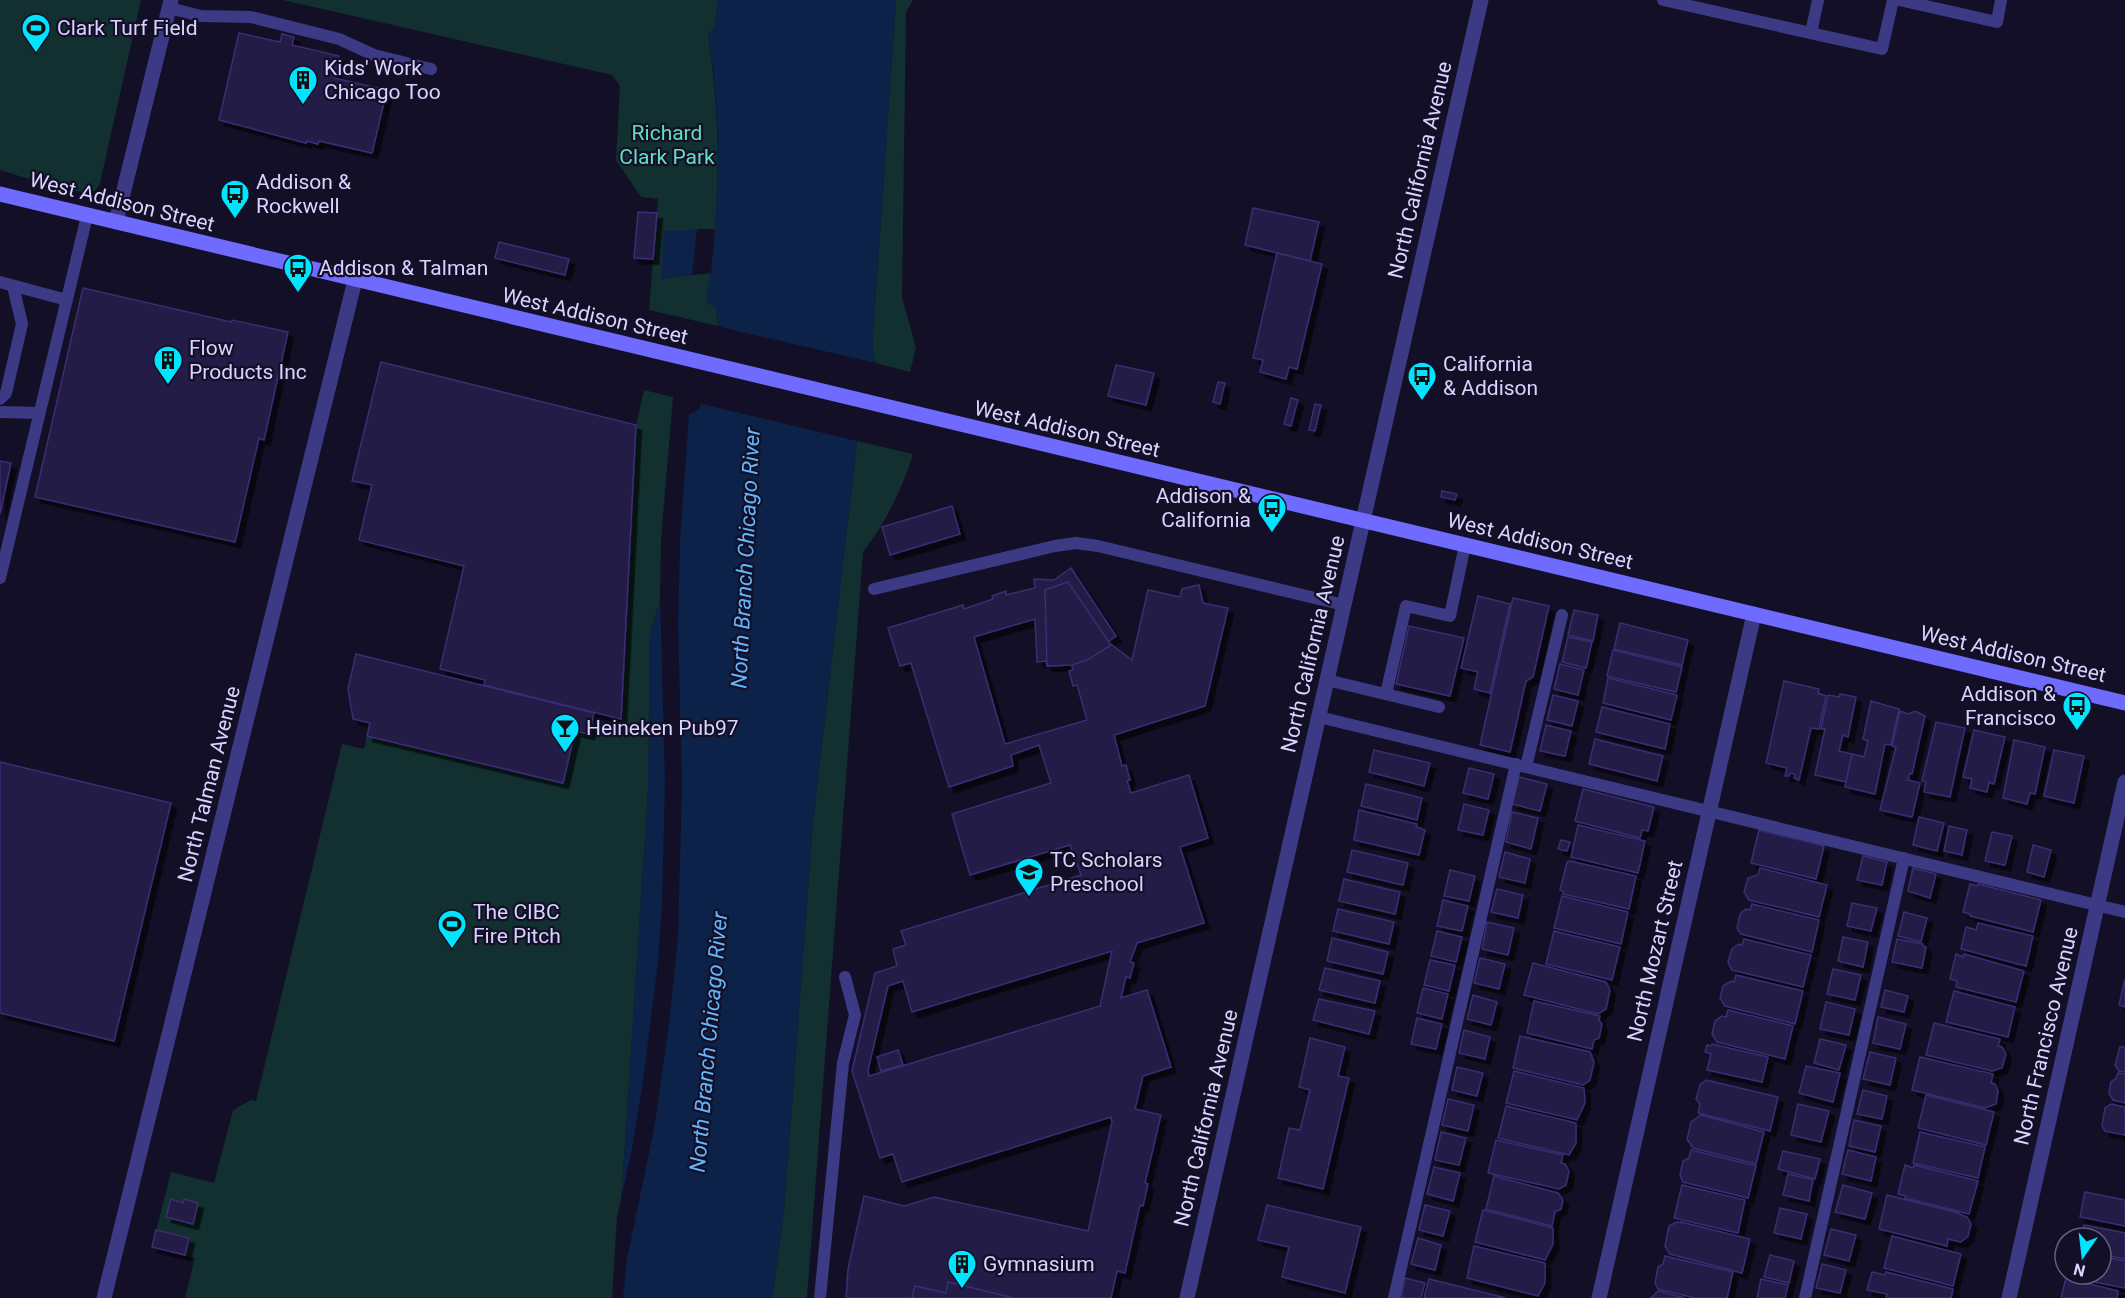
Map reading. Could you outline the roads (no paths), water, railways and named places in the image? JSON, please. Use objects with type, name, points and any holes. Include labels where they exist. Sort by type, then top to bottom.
[{"type":"main road","name":"West Addison Street","points":[[0,194],[2125,703]]},
{"type":"street","name":"North California Avenue","points":[[1187,1298],[1481,0]]},
{"type":"street","points":[[116,222],[170,4]]},
{"type":"street","name":"North Talman Avenue","points":[[104,1298],[355,280]]},
{"type":"street","name":"North Mozart Street","points":[[1599,1298],[1708,811],[1755,614]]},
{"type":"street","name":"North Francisco Avenue","points":[[2009,1298],[2125,782]]},
{"type":"lane","points":[[1663,0],[1882,50],[1893,0]]},
{"type":"lane","points":[[1811,33],[1818,0]]},
{"type":"lane","points":[[1899,0],[1996,22],[2001,0]]},
{"type":"lane","points":[[170,4],[201,16],[251,17],[339,39],[374,55],[431,69]]},
{"type":"lane","points":[[0,578],[87,216]]},
{"type":"lane","points":[[0,282],[67,300]]},
{"type":"lane","points":[[0,399],[6,393],[22,324],[13,286]]},
{"type":"lane","points":[[0,411],[39,413]]},
{"type":"lane","points":[[874,589],[1076,543],[1098,546],[1344,605]]},
{"type":"lane","points":[[1386,694],[1406,606],[1450,616],[1465,545]]},
{"type":"lane","points":[[1394,1298],[1521,766],[1562,615]]},
{"type":"lane","points":[[1327,680],[1439,707]]},
{"type":"lane","points":[[1318,717],[2125,912]]},
{"type":"lane","points":[[1805,1298],[1904,858]]},
{"type":"lane","points":[[819,1298],[843,1063],[855,1015],[845,977]]},
{"type":"water","name":"North Branch Chicago River","points":[[718,0],[896,0],[872,349],[876,363],[857,441],[813,822],[784,1211],[772,1298],[615,1298],[648,791],[650,632],[680,541],[689,414],[699,410],[701,403],[705,404],[723,327],[718,326],[716,308],[706,301],[710,273],[661,279],[664,231],[715,229],[718,132],[708,36],[715,25]]},
{"type":"place","name":"Clark Turf Field","points":[[36,54]]},
{"type":"place","name":"Kids' Work Chicago Too","points":[[303,106]]},
{"type":"place","name":"Addison & Rockwell","points":[[235,220]]},
{"type":"place","name":"Addison & Talman","points":[[298,294]]},
{"type":"place","name":"Flow Products Inc","points":[[168,386]]},
{"type":"place","name":"California & Addison","points":[[1422,402]]},
{"type":"place","name":"Addison & California","points":[[1272,534]]},
{"type":"place","name":"Addison & Francisco","points":[[2077,732]]},
{"type":"place","name":"Heineken Pub97","points":[[565,754]]},
{"type":"place","name":"TC Scholars Preschool","points":[[1029,898]]},
{"type":"place","name":"The CIBC Fire Pitch","points":[[452,950]]},
{"type":"place","name":"Gymnasium","points":[[962,1290]]},
{"type":"park label","name":"Richard Clark Park","points":[[667,145]]}]
